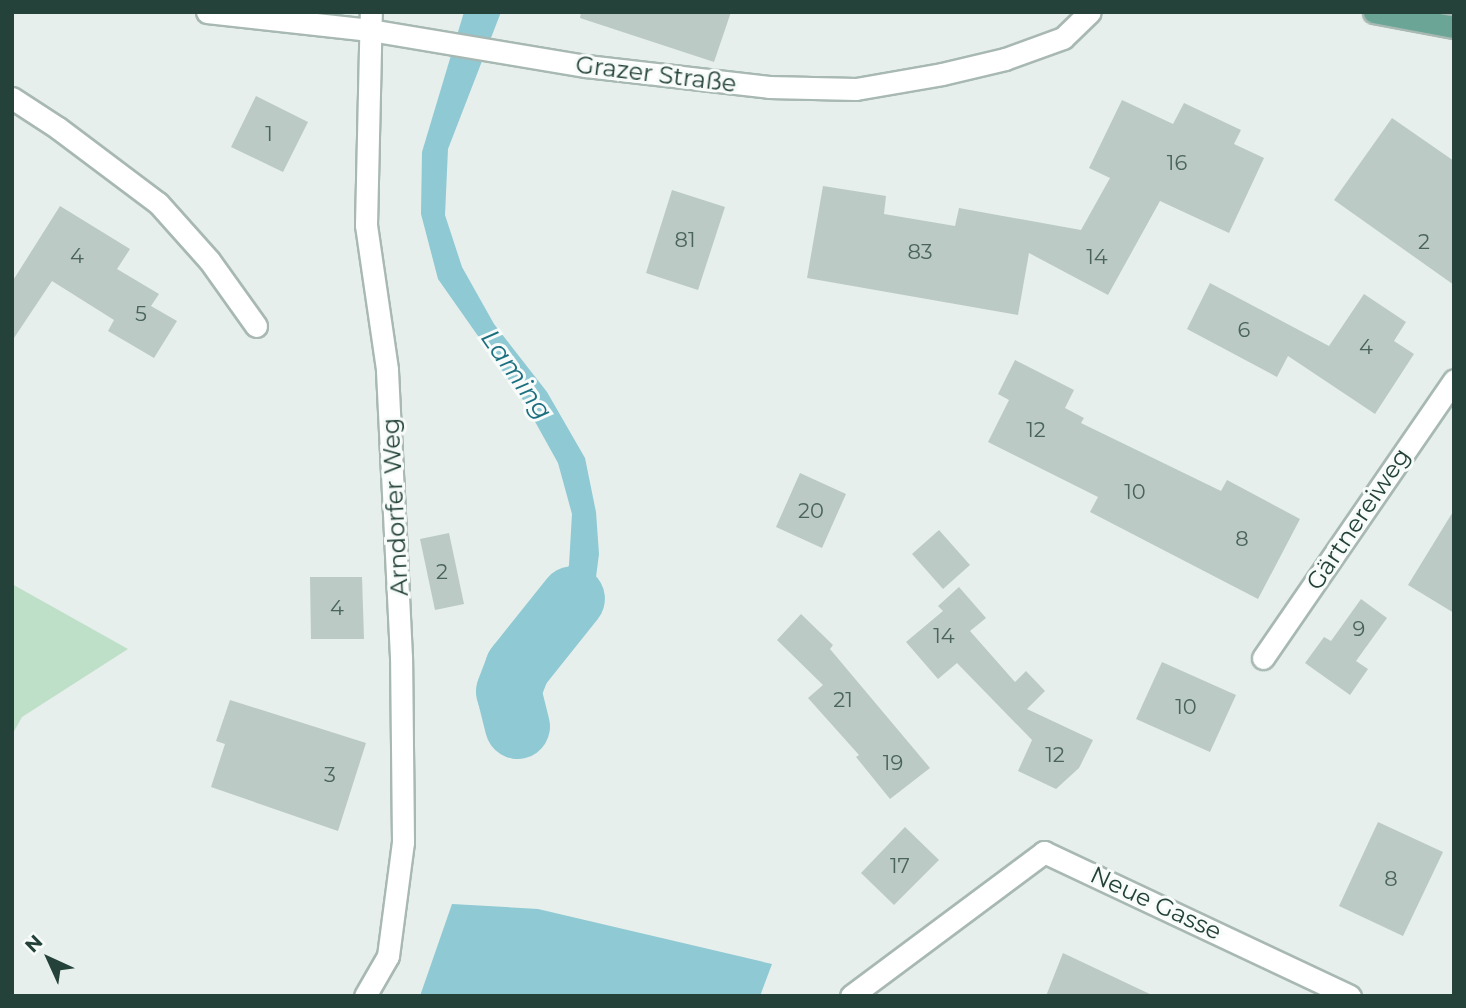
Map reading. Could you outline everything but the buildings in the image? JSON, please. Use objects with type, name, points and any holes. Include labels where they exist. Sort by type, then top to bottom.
[{"type":"main road","points":[[1374,12],[1454,27]]},
{"type":"street","name":"Grazer Straße","points":[[208,12],[371,21],[419,40],[550,61],[769,87],[856,89],[942,75],[1005,59],[1063,38],[1090,12]]},
{"type":"street","name":"Arndorfer Weg","points":[[365,996],[388,956],[403,842],[401,657],[388,383],[366,225],[371,21]]},
{"type":"street","points":[[12,98],[58,128],[158,203],[209,260],[256,326]]},
{"type":"street","name":"Gärtnereiweg","points":[[1263,658],[1454,380]]},
{"type":"street","name":"Neue Gasse","points":[[851,996],[1044,852],[1350,996]]},
{"type":"green space","points":[[12,584],[128,649],[22,717],[12,735]]},
{"type":"water","points":[[464,12],[501,12],[448,149],[445,215],[462,267],[494,324],[547,392],[585,458],[596,512],[599,554],[596,577],[571,623],[525,676],[504,658],[557,599],[569,565],[572,514],[558,463],[523,400],[438,279],[421,214],[422,152]]},
{"type":"water","points":[[452,904],[538,909],[772,964],[760,996],[420,996]]},
{"type":"waterway","name":"Laming","points":[[517,726],[508,691],[517,667],[572,598]]}]
